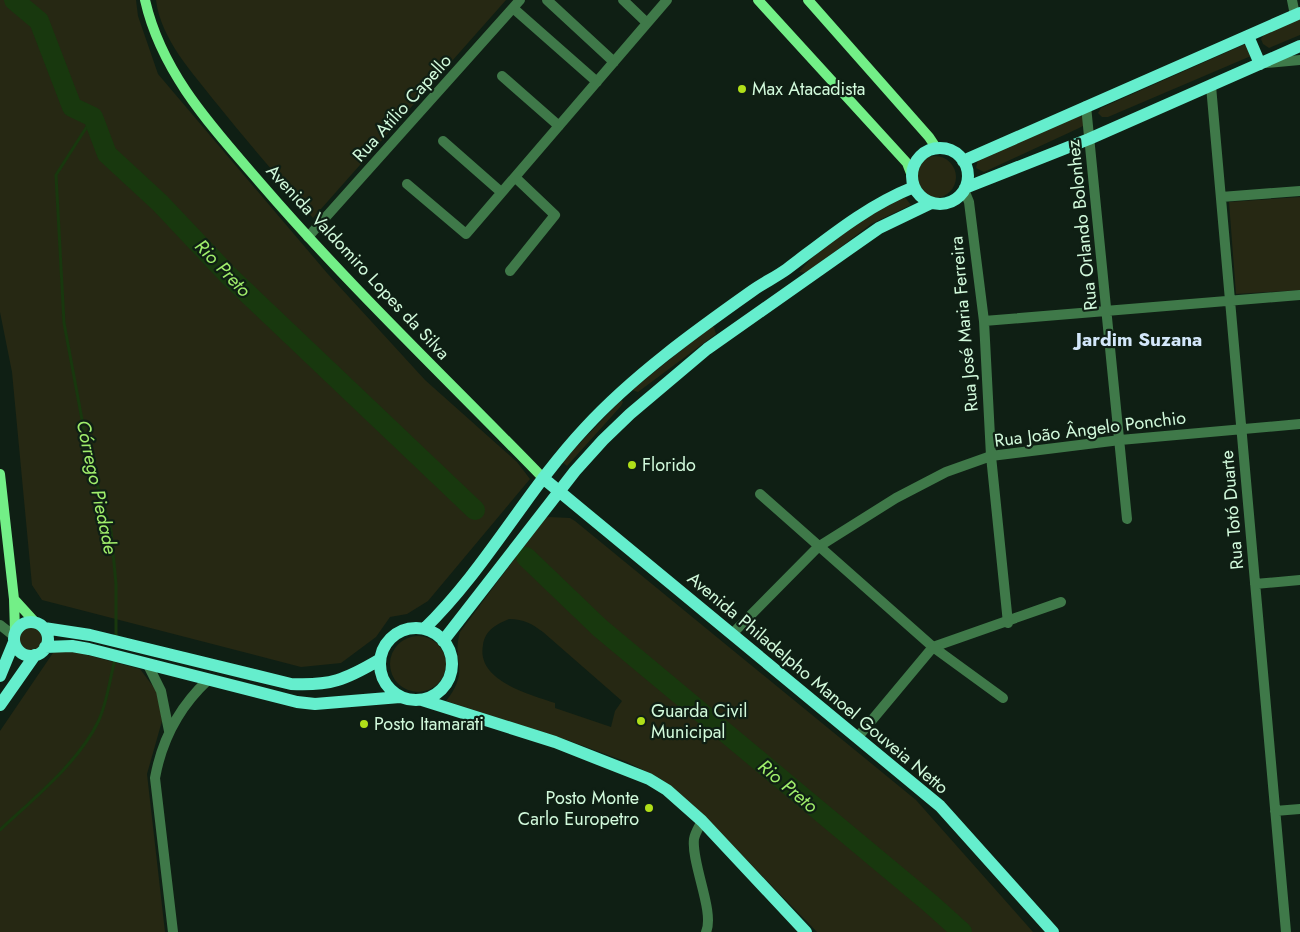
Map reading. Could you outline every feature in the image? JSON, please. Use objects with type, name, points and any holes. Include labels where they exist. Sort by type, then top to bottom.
[{"type":"main road","name":"Avenida Valdomiro Lopes da Silva","points":[[145,0],[149,18],[161,48],[180,85],[200,113],[308,238],[543,478]]},
{"type":"main road","points":[[758,0],[907,163],[912,181],[920,196],[931,203],[944,204],[1300,46]]},
{"type":"main road","points":[[808,0],[930,136],[937,149]]},
{"type":"main road","points":[[963,160],[1298,14]]},
{"type":"main road","points":[[1248,36],[1260,64]]},
{"type":"main road","points":[[912,181],[913,167],[920,156],[937,149],[953,152],[963,160],[968,175],[964,194]]},
{"type":"main road","points":[[424,629],[459,592],[543,478],[585,428],[621,394],[689,336],[786,270],[834,231],[912,181]]},
{"type":"main road","points":[[443,641],[558,491],[591,452],[636,409],[719,341],[879,228],[931,203]]},
{"type":"main road","points":[[774,302],[788,282],[786,270]]},
{"type":"main road","points":[[719,341],[724,322],[738,303]]},
{"type":"main road","points":[[621,394],[636,409]]},
{"type":"main road","points":[[0,474],[14,599],[14,636],[16,647],[24,654],[72,646],[297,702],[315,704],[400,697],[422,700],[555,742],[649,779],[667,790],[702,821],[806,932]]},
{"type":"main road","name":"Avenida Philadelpho Manoel Gouveia Netto","points":[[543,478],[940,806],[1052,932]]},
{"type":"main road","points":[[0,705],[40,651],[47,637],[39,625],[14,599]]},
{"type":"main road","points":[[0,676],[14,636],[23,623],[90,635],[291,684],[317,685],[339,681],[379,660]]},
{"type":"main road","points":[[400,697],[388,688],[381,675],[379,660],[384,646],[395,634],[409,629],[424,629],[434,633],[443,641],[451,654],[452,669],[447,684],[436,694],[422,700]]},
{"type":"street","points":[[547,0],[614,62]]},
{"type":"street","points":[[623,0],[647,23]]},
{"type":"street","points":[[407,184],[466,234],[667,0]]},
{"type":"street","points":[[1292,0],[1298,14]]},
{"type":"street","name":"Rua Atílio Capello","points":[[308,238],[517,4]]},
{"type":"street","points":[[517,4],[596,82]]},
{"type":"street","points":[[1260,64],[1300,60]]},
{"type":"street","points":[[502,76],[559,126]]},
{"type":"street","name":"Rua Totó Duarte","points":[[1211,86],[1286,932]]},
{"type":"street","name":"Rua Orlando Bolonhez","points":[[1086,106],[1120,440],[1126,519]]},
{"type":"street","points":[[443,141],[501,192]]},
{"type":"street","points":[[510,271],[555,215],[515,177]]},
{"type":"street","points":[[1221,197],[1300,192]]},
{"type":"street","name":"Rua José Maria Ferreira","points":[[964,194],[984,321],[991,456],[1008,623]]},
{"type":"street","points":[[984,321],[1300,295]]},
{"type":"street","name":"Rua João Ângelo Ponchio","points":[[732,634],[818,547],[896,498],[946,472],[991,456],[1120,440],[1300,424]]},
{"type":"street","points":[[760,494],[933,647],[1003,698]]},
{"type":"street","points":[[1255,584],[1300,580]]},
{"type":"street","points":[[857,738],[933,647],[1008,623],[1061,602]]},
{"type":"street","points":[[0,625],[14,636]]},
{"type":"street","points":[[148,665],[161,691],[169,731]]},
{"type":"street","points":[[173,932],[155,778],[159,758],[169,731],[191,697],[208,680]]},
{"type":"street","points":[[1275,811],[1300,809]]},
{"type":"street","points":[[702,821],[694,841],[708,927],[706,932]]},
{"type":"green space","points":[[0,0],[136,0],[138,16],[158,74],[327,273],[425,380],[517,462],[530,479],[428,601],[407,614],[390,617],[376,637],[341,663],[301,667],[42,600],[32,585],[12,372],[0,312]]},
{"type":"green space","points":[[156,0],[506,0],[313,218],[188,68],[164,29]]},
{"type":"green space","points":[[1300,18],[1300,35],[1269,48],[1263,44],[1261,39],[1265,33]]},
{"type":"green space","points":[[1249,44],[1251,56],[1108,117],[1102,117],[1098,113],[1101,108]]},
{"type":"green space","points":[[1080,115],[1085,119],[1085,125],[984,172],[976,168],[978,159]]},
{"type":"green space","points":[[939,156],[947,159],[953,165],[956,177],[953,189],[947,195],[931,198],[923,195],[917,189],[914,173],[917,165],[923,159]]},
{"type":"green space","points":[[904,196],[911,205],[871,224],[807,273],[799,272],[835,238],[876,211]]},
{"type":"green space","points":[[1300,197],[1300,290],[1236,294],[1229,202]]},
{"type":"green space","points":[[710,327],[714,327],[716,334],[638,392],[632,390]]},
{"type":"green space","points":[[621,400],[623,402],[621,406],[567,466],[562,462]]},
{"type":"green space","points":[[545,518],[570,518],[575,521],[916,800],[1033,932],[817,932],[695,807],[661,779],[627,762],[567,740],[446,701],[453,690],[459,673],[458,643],[460,632]],"holes":[[[509,619],[528,622],[543,632],[622,701],[615,711],[611,727],[555,708],[555,703],[519,690],[496,677],[488,668],[483,657],[484,640],[492,628]]]},
{"type":"green space","points":[[30,625],[39,629],[43,638],[39,647],[30,651],[21,647],[17,638],[21,629]]},
{"type":"green space","points":[[412,636],[424,636],[438,644],[446,658],[444,675],[438,684],[424,692],[412,692],[402,687],[395,680],[390,670],[390,658],[395,648],[402,641]]},
{"type":"green space","points":[[57,647],[140,669],[158,693],[162,721],[147,774],[165,932],[0,932],[0,731]]},
{"type":"waterway","name":"Rio Preto","points":[[14,0],[39,21],[72,107],[93,117],[107,154],[160,203],[228,275],[475,510]]},
{"type":"waterway","name":"Córrego Piedade","points":[[93,117],[56,175],[64,323],[89,457],[111,531],[116,584],[116,637]]},
{"type":"waterway","name":"Rio Preto","points":[[526,557],[600,628],[931,904],[962,932]]},
{"type":"waterway","name":"Córrego Piedade","points":[[0,830],[54,780],[79,752],[98,722],[104,707],[115,659]]},
{"type":"place","name":"Max Atacadista","points":[[742,89]]},
{"type":"place","name":"Florido","points":[[632,465]]},
{"type":"place","name":"Guarda Civil Municipal","points":[[641,721]]},
{"type":"place","name":"Posto Itamarati","points":[[364,724]]},
{"type":"place","name":"Posto Monte Carlo Europetro","points":[[649,808]]},
{"type":"district","name":"Jardim Suzana","points":[[1139,339]]}]
